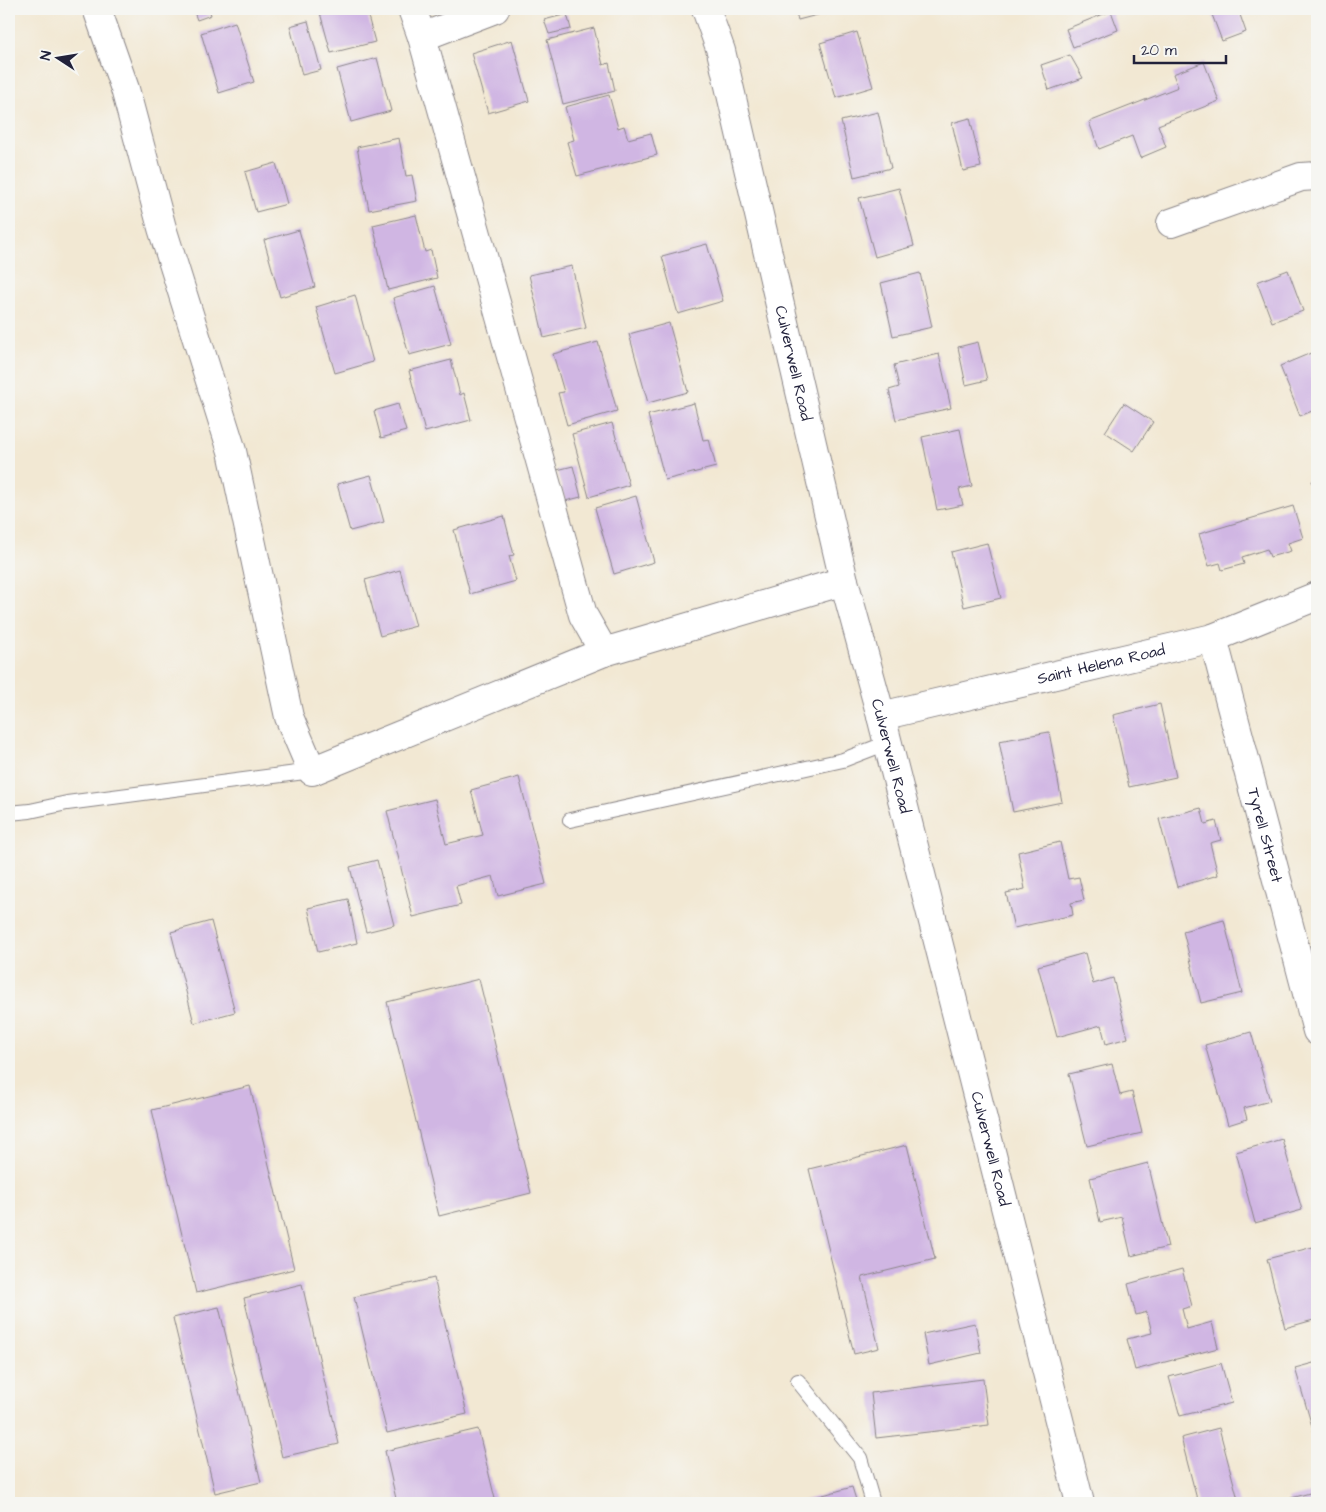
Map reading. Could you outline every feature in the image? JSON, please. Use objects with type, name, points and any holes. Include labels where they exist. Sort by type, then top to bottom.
[{"type":"street","points":[[97,9],[125,89],[162,228],[232,451],[289,717],[312,772],[604,652],[844,581]]},
{"type":"street","points":[[412,9],[422,37],[583,615],[604,652]]},
{"type":"street","points":[[422,37],[495,9]]},
{"type":"street","name":"Culverwell Road","points":[[706,9],[721,51],[844,581],[888,743],[1080,1503]]},
{"type":"street","points":[[1171,223],[1301,177],[1317,176]]},
{"type":"street","name":"Saint Helena Road","points":[[881,716],[1213,638],[1317,596]]},
{"type":"street","name":"Tyrell Street","points":[[1213,638],[1317,1031]]},
{"type":"lane","points":[[570,820],[843,760],[888,743]]},
{"type":"lane","points":[[9,813],[30,811],[66,803],[312,772]]},
{"type":"lane","points":[[798,1381],[860,1458],[872,1503]]},
{"type":"building","points":[[193,9],[209,9],[211,15],[197,20]]},
{"type":"building","points":[[319,9],[366,9],[375,42],[331,53]]},
{"type":"building","points":[[795,9],[840,9],[798,20]]},
{"type":"building","points":[[1220,9],[1238,9],[1246,32],[1222,41],[1211,12]]},
{"type":"building","points":[[1111,11],[1118,30],[1073,47],[1066,29]]},
{"type":"building","points":[[567,14],[571,29],[549,34],[544,20]]},
{"type":"building","points":[[308,21],[321,70],[302,75],[290,26]]},
{"type":"building","points":[[235,22],[254,82],[219,93],[201,33]]},
{"type":"building","points":[[594,28],[603,65],[609,63],[615,91],[563,104],[547,40]]},
{"type":"building","points":[[857,32],[873,87],[836,98],[820,43]]},
{"type":"building","points":[[512,40],[529,101],[488,113],[471,53]]},
{"type":"building","points":[[1070,55],[1083,78],[1049,90],[1041,65]]},
{"type":"building","points":[[377,58],[391,111],[351,122],[337,69]]},
{"type":"building","points":[[1204,62],[1219,101],[1158,125],[1166,147],[1140,158],[1132,136],[1099,149],[1089,122],[1178,87],[1173,74]]},
{"type":"building","points":[[609,95],[618,128],[624,126],[628,139],[651,133],[657,155],[577,176],[567,142],[574,140],[565,107]]},
{"type":"building","points":[[878,112],[891,168],[854,177],[841,121]]},
{"type":"building","points":[[970,118],[981,167],[963,171],[952,123]]},
{"type":"building","points":[[399,138],[406,176],[412,175],[417,201],[369,210],[357,147]]},
{"type":"building","points":[[276,163],[287,204],[256,212],[245,172]]},
{"type":"building","points":[[899,188],[914,246],[875,257],[859,198]]},
{"type":"building","points":[[416,215],[425,252],[431,250],[437,278],[388,290],[373,225]]},
{"type":"building","points":[[299,230],[315,287],[280,297],[264,240]]},
{"type":"building","points":[[707,244],[723,301],[678,314],[662,256]]},
{"type":"building","points":[[572,266],[586,328],[544,338],[529,275]]},
{"type":"building","points":[[1288,270],[1303,311],[1272,322],[1257,282]]},
{"type":"building","points":[[920,273],[932,327],[893,336],[881,283]]},
{"type":"building","points":[[435,286],[451,344],[409,355],[393,298]]},
{"type":"building","points":[[355,295],[373,362],[335,373],[316,307]]},
{"type":"building","points":[[669,323],[688,392],[648,403],[629,334]]},
{"type":"building","points":[[598,342],[617,411],[567,425],[558,393],[564,392],[553,354]]},
{"type":"building","points":[[978,342],[987,380],[966,385],[958,347]]},
{"type":"building","points":[[1311,353],[1317,370],[1317,409],[1300,416],[1280,366]]},
{"type":"building","points":[[939,354],[951,408],[896,420],[889,390],[899,387],[894,365]]},
{"type":"building","points":[[451,360],[460,395],[464,393],[471,420],[425,432],[409,371]]},
{"type":"building","points":[[694,403],[703,440],[709,439],[716,467],[665,480],[648,415]]},
{"type":"building","points":[[1124,403],[1153,422],[1134,451],[1105,432]]},
{"type":"building","points":[[398,404],[406,431],[381,438],[374,411]]},
{"type":"building","points":[[612,423],[629,485],[589,497],[572,434]]},
{"type":"building","points":[[960,429],[972,486],[959,489],[963,505],[937,510],[922,437]]},
{"type":"building","points":[[573,466],[581,497],[565,501],[557,470]]},
{"type":"building","points":[[371,475],[384,522],[350,531],[337,484]]},
{"type":"building","points":[[1317,479],[1317,495],[1312,481]]},
{"type":"building","points":[[636,496],[654,562],[614,574],[595,508]]},
{"type":"building","points":[[1293,506],[1303,538],[1288,543],[1291,551],[1270,557],[1267,549],[1242,557],[1244,564],[1222,570],[1220,563],[1209,566],[1199,534]]},
{"type":"building","points":[[504,516],[514,555],[509,556],[516,581],[470,594],[454,530]]},
{"type":"building","points":[[987,543],[1001,598],[964,607],[951,552]]},
{"type":"building","points":[[400,570],[416,626],[380,636],[365,580]]},
{"type":"building","points":[[1160,704],[1176,777],[1129,787],[1113,715]]},
{"type":"building","points":[[1049,732],[1062,802],[1013,812],[999,741]]},
{"type":"building","points":[[519,777],[546,884],[498,896],[493,876],[456,886],[461,905],[413,917],[387,811],[435,799],[446,844],[483,835],[471,790]]},
{"type":"building","points":[[1201,808],[1205,824],[1216,821],[1221,840],[1210,843],[1218,875],[1177,887],[1159,819]]},
{"type":"building","points":[[1060,842],[1068,879],[1079,877],[1084,900],[1071,903],[1073,915],[1014,928],[1006,893],[1025,889],[1018,852]]},
{"type":"building","points":[[377,860],[394,925],[366,932],[350,867]]},
{"type":"building","points":[[348,899],[357,943],[318,952],[308,908]]},
{"type":"building","points":[[1224,920],[1242,993],[1201,1003],[1183,931]]},
{"type":"building","points":[[211,921],[235,1012],[194,1023],[171,932]]},
{"type":"building","points":[[1085,953],[1093,984],[1113,978],[1128,1038],[1106,1044],[1101,1025],[1057,1037],[1038,966]]},
{"type":"building","points":[[479,979],[531,1193],[439,1216],[387,1002]]},
{"type":"building","points":[[1251,1032],[1270,1101],[1244,1108],[1247,1119],[1228,1125],[1205,1045]]},
{"type":"building","points":[[1112,1064],[1120,1095],[1132,1092],[1142,1133],[1087,1146],[1069,1074]]},
{"type":"building","points":[[250,1086],[294,1269],[196,1293],[152,1110]]},
{"type":"building","points":[[1282,1139],[1302,1210],[1255,1223],[1236,1152]]},
{"type":"building","points":[[907,1145],[935,1259],[862,1277],[879,1348],[854,1354],[809,1169]]},
{"type":"building","points":[[1148,1163],[1168,1247],[1131,1256],[1122,1217],[1100,1222],[1090,1178]]},
{"type":"building","points":[[1313,1247],[1317,1263],[1317,1319],[1285,1328],[1267,1259]]},
{"type":"building","points":[[1182,1269],[1192,1306],[1182,1309],[1187,1329],[1212,1322],[1218,1348],[1135,1370],[1127,1339],[1152,1333],[1147,1312],[1136,1315],[1128,1284]]},
{"type":"building","points":[[434,1278],[467,1414],[387,1433],[354,1297]]},
{"type":"building","points":[[302,1284],[339,1444],[282,1457],[244,1298]]},
{"type":"building","points":[[219,1307],[261,1482],[215,1493],[173,1318]]},
{"type":"building","points":[[975,1323],[981,1353],[929,1365],[923,1334]]},
{"type":"building","points":[[1317,1362],[1317,1432],[1314,1433],[1295,1368]]},
{"type":"building","points":[[1221,1363],[1232,1403],[1180,1416],[1169,1377]]},
{"type":"building","points":[[983,1379],[989,1425],[876,1438],[871,1393]]},
{"type":"building","points":[[1219,1428],[1239,1503],[1198,1503],[1181,1438]]},
{"type":"building","points":[[478,1429],[496,1503],[397,1503],[385,1451]]},
{"type":"building","points":[[852,1487],[857,1503],[794,1503]]},
{"type":"building","points":[[1317,1491],[1317,1503],[1290,1503],[1288,1499]]}]
